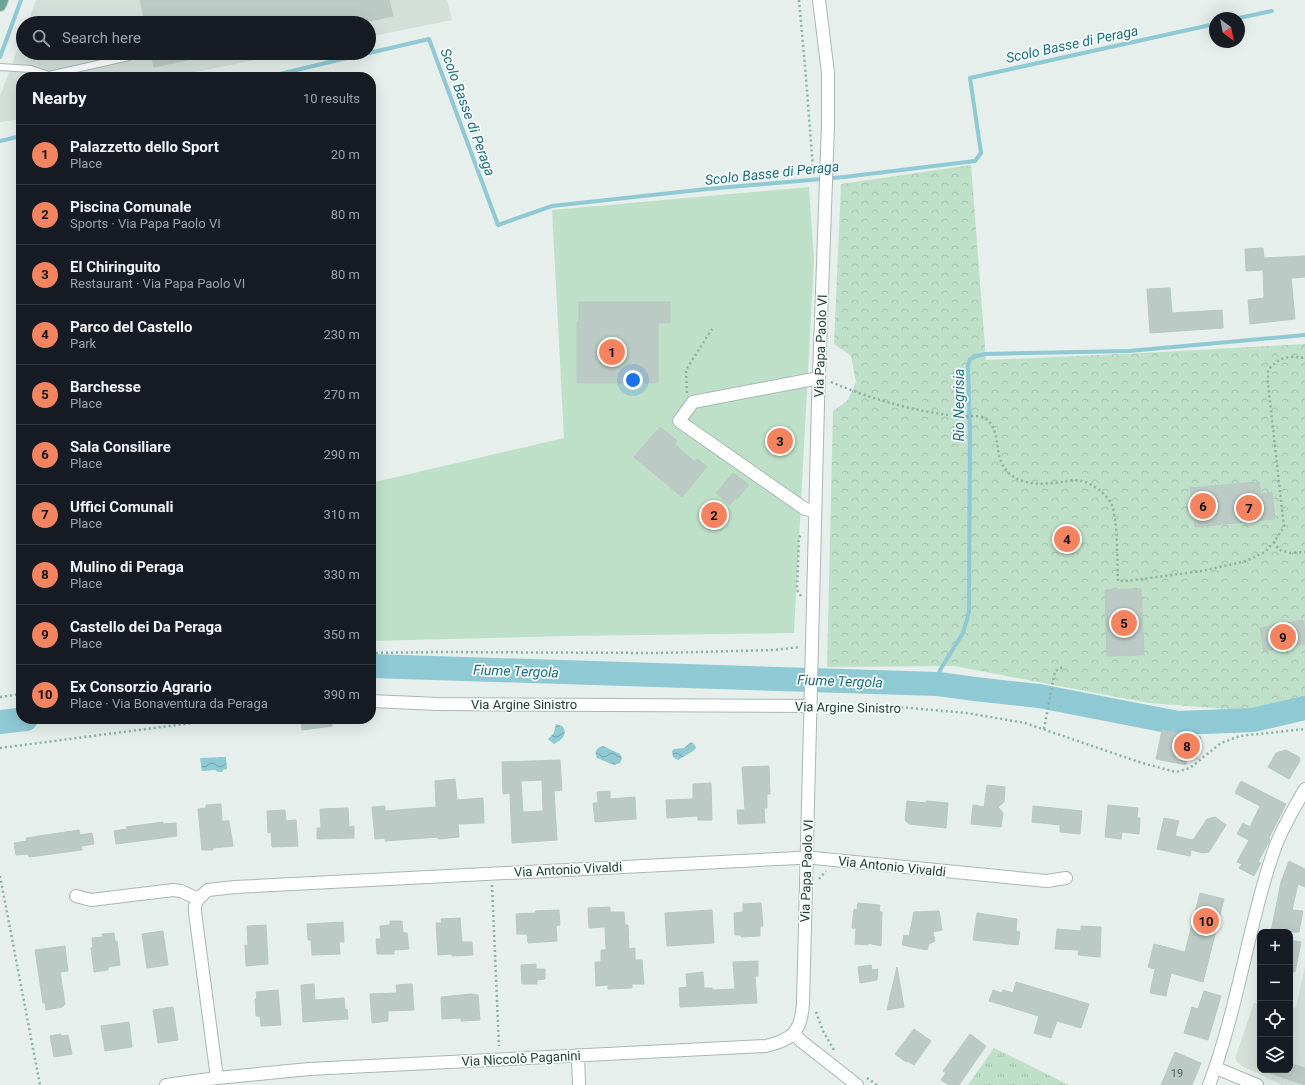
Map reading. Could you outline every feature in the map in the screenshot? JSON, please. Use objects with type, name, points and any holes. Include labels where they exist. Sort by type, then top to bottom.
[{"type":"main road","points":[[0,5],[2,0]]},
{"type":"street","name":"Via Papa Paolo VI","points":[[794,1034],[800,1026],[802,1016],[807,858],[816,707],[811,693],[819,378],[827,186],[828,73],[819,0]]},
{"type":"street","points":[[815,511],[805,509],[679,421],[693,402],[819,378]]},
{"type":"street","name":"Via Argine Sinistro","points":[[376,701],[438,704],[816,707]]},
{"type":"street","points":[[1209,1085],[1216,1068],[1261,890],[1288,816],[1305,789]]},
{"type":"street","name":"Via Antonio Vivaldi","points":[[198,899],[208,890],[236,887],[807,858],[1012,879],[1047,881],[1066,878]]},
{"type":"street","points":[[76,896],[91,900],[173,890],[181,891],[198,899],[195,912],[217,1078]]},
{"type":"street","points":[[794,1034],[857,1085]]},
{"type":"street","name":"Via Niccolò Paganini","points":[[166,1085],[217,1078],[309,1069],[766,1046],[778,1043],[794,1034]]},
{"type":"street","points":[[578,1055],[580,1085]]},
{"type":"street","points":[[1216,1068],[1257,1085]]},
{"type":"lane","points":[[62,72],[116,60]]},
{"type":"lane","points":[[2,67],[31,69],[40,72]]},
{"type":"path","points":[[799,0],[813,174]]},
{"type":"path","points":[[687,410],[686,370],[712,329]]},
{"type":"path","points":[[819,378],[848,390],[882,401],[930,412],[961,417],[979,416],[986,418],[994,429],[997,438],[997,448],[1004,468],[1013,476],[1023,482],[1034,484],[1072,480],[1083,481],[1102,492],[1112,506],[1115,523],[1118,581],[1137,580],[1202,570],[1246,561],[1265,552],[1274,542],[1284,527],[1268,384],[1268,370],[1277,360],[1289,356],[1305,358]]},
{"type":"path","points":[[1274,542],[1279,550],[1291,553],[1305,552]]},
{"type":"path","points":[[376,653],[658,653],[774,650],[798,647]]},
{"type":"path","points":[[1044,729],[1055,671],[1065,666]]},
{"type":"path","points":[[0,697],[16,695]]},
{"type":"path","points":[[816,707],[821,715]]},
{"type":"path","name":"Via Argine Sinistro","points":[[816,707],[898,707],[967,713],[1025,723],[1142,763],[1176,772],[1190,768],[1221,743],[1240,736],[1305,729]]},
{"type":"path","points":[[0,748],[185,724]]},
{"type":"path","points":[[818,881],[827,870]]},
{"type":"path","points":[[0,876],[40,1085]]},
{"type":"path","points":[[491,881],[499,1046]]},
{"type":"path","points":[[814,1007],[823,1031],[836,1052]]},
{"type":"path","points":[[862,1074],[877,1085]]},
{"type":"shaded area","points":[[36,0],[447,0],[452,20],[376,36],[376,16],[30,16]]},
{"type":"shaded area","points":[[16,54],[16,60],[255,60],[196,72],[16,72],[16,120],[0,122],[0,96]]},
{"type":"shaded area","points":[[1305,966],[1305,1085],[1282,1085],[1242,1066],[1237,1062],[1235,1058],[1254,1003],[1257,1004],[1257,1073],[1293,1073],[1293,1008],[1296,1008]]},
{"type":"green space","points":[[971,165],[986,360],[1305,344],[1305,700],[1253,711],[1149,703],[954,666],[827,667],[833,411],[848,400],[856,382],[851,356],[834,344],[841,184]]},
{"type":"green space","points":[[809,187],[814,260],[794,633],[570,636],[376,641],[376,482],[564,438],[552,210]]},
{"type":"green space","points":[[994,1048],[1069,1085],[968,1085]]},
{"type":"water","points":[[556,724],[562,726],[565,732],[563,737],[554,744],[548,739],[554,733]]},
{"type":"water","points":[[691,742],[696,748],[693,751],[678,760],[673,757],[672,751],[674,749],[684,748]]},
{"type":"water","points":[[603,746],[620,754],[622,758],[620,763],[614,765],[597,758],[596,750]]},
{"type":"water","points":[[226,757],[227,769],[223,770],[222,772],[215,770],[202,771],[200,758]]},
{"type":"building","points":[[140,0],[389,0],[393,16],[376,20],[376,16],[143,16]]},
{"type":"building","points":[[152,60],[187,60],[154,67]]},
{"type":"building","points":[[1263,248],[1264,258],[1305,256],[1305,277],[1291,278],[1295,319],[1250,324],[1248,300],[1264,298],[1263,270],[1246,271],[1245,249]]},
{"type":"building","points":[[1170,288],[1172,313],[1222,310],[1223,328],[1150,333],[1147,289]]},
{"type":"building","points":[[579,302],[670,302],[670,323],[658,323],[658,383],[577,383],[577,322],[579,322]]},
{"type":"building","points":[[660,427],[677,441],[674,444],[695,462],[697,459],[707,467],[682,497],[634,457]]},
{"type":"building","points":[[774,436],[784,436],[785,446],[774,446]]},
{"type":"building","points":[[733,473],[749,485],[730,505],[716,493]]},
{"type":"building","points":[[1259,482],[1261,494],[1272,492],[1275,519],[1195,527],[1190,488]]},
{"type":"building","points":[[1141,589],[1144,655],[1107,656],[1105,590]]},
{"type":"building","points":[[1303,620],[1305,644],[1264,651],[1260,628]]},
{"type":"building","points":[[301,724],[332,724],[332,726],[302,730]]},
{"type":"building","points":[[1162,730],[1201,737],[1197,759],[1187,757],[1186,765],[1156,759]]},
{"type":"building","points":[[1286,750],[1299,757],[1300,761],[1289,779],[1268,767],[1276,753]]},
{"type":"building","points":[[560,760],[562,790],[554,791],[557,840],[512,843],[510,793],[503,794],[502,762]],"holes":[[[542,780],[543,811],[523,812],[521,781]]]},
{"type":"building","points":[[769,766],[770,794],[767,794],[767,808],[764,808],[765,823],[738,824],[737,810],[745,810],[742,767]]},
{"type":"building","points":[[455,779],[457,800],[483,798],[484,823],[458,824],[459,837],[385,841],[385,838],[375,839],[372,807],[385,806],[385,811],[436,807],[435,781]]},
{"type":"building","points":[[1241,781],[1286,804],[1269,838],[1270,840],[1258,862],[1261,863],[1254,876],[1239,868],[1242,864],[1237,862],[1249,840],[1237,834],[1243,823],[1250,827],[1260,806],[1235,793]]},
{"type":"building","points":[[711,783],[712,820],[698,820],[698,816],[667,818],[666,800],[693,799],[693,784]]},
{"type":"building","points":[[987,785],[1005,787],[1004,802],[998,807],[1003,813],[1001,827],[971,824],[973,805],[984,807]]},
{"type":"building","points":[[610,791],[610,799],[635,797],[636,819],[595,822],[593,803],[598,803],[597,792]]},
{"type":"building","points":[[907,801],[948,803],[946,828],[909,824],[905,820]]},
{"type":"building","points":[[221,804],[222,821],[229,821],[233,846],[213,848],[213,850],[202,850],[198,809],[206,808],[206,805]]},
{"type":"building","points":[[1108,805],[1138,808],[1137,818],[1140,818],[1139,834],[1122,832],[1121,839],[1105,837]]},
{"type":"building","points":[[1033,806],[1082,811],[1080,834],[1060,832],[1060,825],[1032,822]]},
{"type":"building","points":[[348,808],[349,827],[354,826],[354,838],[317,839],[317,828],[321,828],[320,809]]},
{"type":"building","points":[[285,810],[286,821],[296,820],[298,846],[272,847],[271,832],[268,833],[267,811]]},
{"type":"building","points":[[1215,817],[1226,825],[1209,852],[1203,853],[1191,850],[1190,856],[1157,849],[1164,818],[1179,821],[1175,836],[1193,840],[1207,819]]},
{"type":"building","points":[[163,822],[163,824],[176,823],[177,836],[116,844],[114,831],[127,829],[126,827]]},
{"type":"building","points":[[79,830],[80,835],[92,833],[94,844],[81,846],[82,850],[29,857],[28,854],[16,855],[14,843],[27,841],[26,838]]},
{"type":"building","points":[[1289,861],[1305,869],[1305,887],[1298,884],[1292,910],[1303,911],[1299,932],[1293,932],[1293,929],[1272,929],[1281,882]]},
{"type":"building","points":[[1200,893],[1224,899],[1203,982],[1171,973],[1166,996],[1150,993],[1155,969],[1148,967],[1154,944],[1185,952]]},
{"type":"building","points":[[761,903],[763,926],[760,926],[760,936],[741,937],[741,935],[735,935],[734,913],[743,912],[743,904]]},
{"type":"building","points":[[858,903],[880,905],[879,912],[882,912],[881,946],[868,943],[868,945],[855,944],[856,928],[852,928],[854,909],[857,910]]},
{"type":"building","points":[[610,907],[610,912],[624,912],[625,925],[628,925],[629,949],[635,948],[635,960],[642,960],[644,984],[632,984],[632,988],[608,989],[608,985],[596,986],[595,962],[601,962],[601,950],[606,950],[605,927],[589,928],[588,908]]},
{"type":"building","points":[[559,910],[560,925],[556,926],[557,941],[528,943],[527,934],[517,934],[516,914],[536,913],[535,911]]},
{"type":"building","points":[[712,910],[714,943],[667,946],[665,913]]},
{"type":"building","points":[[939,911],[942,930],[933,932],[935,941],[929,944],[927,950],[902,945],[904,935],[909,936],[914,912]]},
{"type":"building","points":[[977,913],[1017,919],[1016,931],[1020,932],[1018,945],[973,940]]},
{"type":"building","points":[[460,918],[462,942],[472,942],[473,955],[438,955],[436,923],[442,923],[441,919]]},
{"type":"building","points":[[390,921],[402,921],[403,933],[407,933],[409,949],[394,950],[394,954],[377,954],[376,939],[381,939],[380,926],[390,925]]},
{"type":"building","points":[[343,922],[344,942],[339,942],[340,954],[312,955],[311,940],[308,940],[307,924]]},
{"type":"building","points":[[266,925],[268,964],[246,966],[245,945],[248,945],[247,926]]},
{"type":"building","points":[[1081,926],[1101,927],[1100,957],[1078,955],[1079,950],[1055,949],[1057,929],[1081,931]]},
{"type":"building","points":[[163,931],[168,965],[147,968],[142,934]]},
{"type":"building","points":[[114,933],[115,941],[117,941],[120,965],[108,967],[108,970],[94,972],[91,948],[93,947],[92,938],[103,937],[102,934]]},
{"type":"building","points":[[1293,941],[1301,942],[1295,972],[1293,972]]},
{"type":"building","points":[[65,946],[68,971],[60,972],[65,1004],[62,1007],[46,1010],[45,1003],[43,1003],[35,950]]},
{"type":"building","points":[[758,961],[758,976],[755,976],[757,1003],[680,1007],[679,988],[687,987],[686,974],[703,972],[704,988],[712,988],[712,990],[735,989],[733,962]]},
{"type":"building","points":[[536,964],[536,969],[545,969],[545,979],[537,980],[537,984],[522,984],[521,965]]},
{"type":"building","points":[[871,965],[872,970],[878,969],[877,980],[860,983],[858,967]]},
{"type":"building","points":[[897,967],[904,1007],[887,1010]]},
{"type":"building","points":[[1016,982],[1089,1004],[1081,1028],[1057,1021],[1051,1038],[1034,1033],[1039,1016],[989,1001],[993,990],[1002,993],[1003,990],[1013,993]]},
{"type":"building","points":[[314,984],[315,1000],[344,998],[348,1019],[303,1022],[301,985]]},
{"type":"building","points":[[412,984],[414,1010],[388,1011],[388,1021],[372,1023],[370,994],[397,993],[396,985]]},
{"type":"building","points":[[278,990],[281,1025],[261,1026],[260,1016],[256,1016],[256,992]]},
{"type":"building","points":[[1204,991],[1221,996],[1208,1040],[1184,1033],[1192,1007],[1198,1009]]},
{"type":"building","points":[[471,994],[478,995],[480,1020],[461,1021],[461,1018],[442,1019],[441,997]]},
{"type":"building","points":[[173,1007],[178,1040],[158,1043],[153,1010]]},
{"type":"building","points":[[129,1022],[132,1047],[105,1051],[101,1026]]},
{"type":"building","points":[[914,1029],[931,1041],[914,1065],[907,1061],[906,1062],[895,1054]]},
{"type":"building","points":[[61,1034],[61,1036],[68,1035],[72,1054],[54,1057],[50,1036]]},
{"type":"building","points":[[970,1034],[986,1046],[959,1085],[949,1085],[941,1080],[946,1073],[943,1071]]},
{"type":"building","points":[[1175,1052],[1201,1063],[1192,1085],[1161,1085]]},
{"type":"building","points":[[1293,1064],[1305,1068],[1305,1085],[1270,1073],[1293,1073]]},
{"type":"waterway","points":[[0,57],[21,0]]},
{"type":"waterway","name":"Scolo Basse di Peraga","points":[[1245,17],[1272,11]]},
{"type":"waterway","name":"Scolo Basse di Peraga","points":[[376,51],[429,39],[498,225],[552,206],[707,189],[844,177],[975,161],[981,153],[970,78],[1209,25]]},
{"type":"waterway","name":"Scolo Basse di Peraga","points":[[288,72],[339,60]]},
{"type":"waterway","name":"Scolo Basse di Peraga","points":[[0,141],[16,137]]},
{"type":"waterway","name":"Rio Negrisia","points":[[938,684],[940,670],[963,633],[969,612],[970,432],[968,366],[970,359],[986,354],[1129,351],[1305,335]]},
{"type":"waterway","name":"Fiume Tergola","points":[[376,666],[938,684],[1039,696],[1178,723],[1253,720],[1305,708]]},
{"type":"waterway","name":"Fiume Tergola","points":[[0,722],[16,720]]},
{"type":"place","name":"Palazzetto dello Sport","points":[[612,352]]},
{"type":"place","name":"El Chiringuito","points":[[780,441]]},
{"type":"place","name":"Sala Consiliare","points":[[1203,506]]},
{"type":"place","name":"Uffici Comunali","points":[[1249,508]]},
{"type":"place","name":"Piscina Comunale","points":[[714,515]]},
{"type":"place","name":"Parco del Castello","points":[[1067,539]]},
{"type":"place","name":"Barchesse","points":[[1124,623]]},
{"type":"place","name":"Castello dei Da Peraga","points":[[1283,637]]},
{"type":"place","name":"Mulino di Peraga","points":[[1187,746]]},
{"type":"place","name":"Ex Consorzio Agrario","points":[[1206,921]]}]
